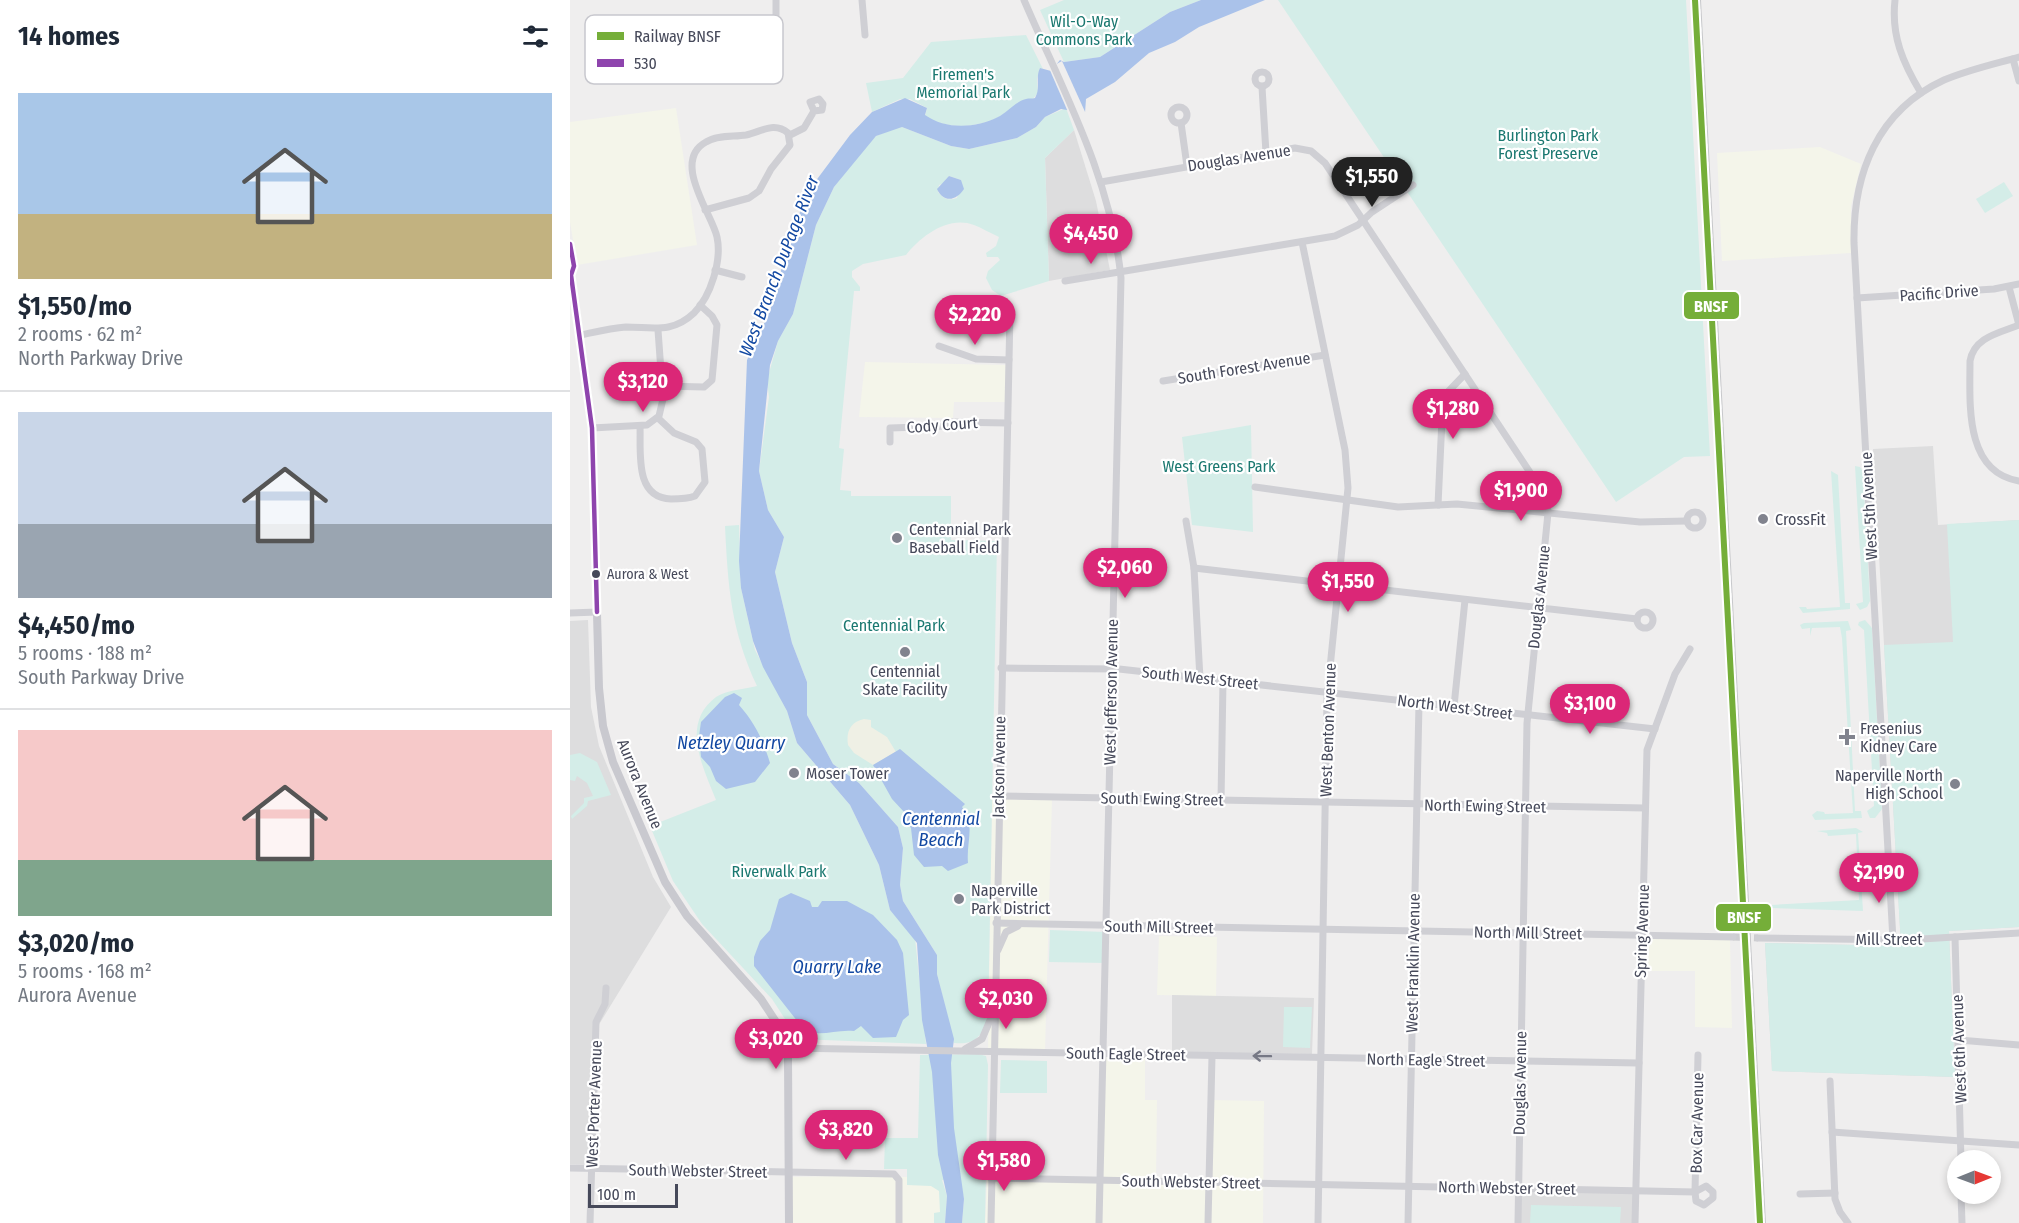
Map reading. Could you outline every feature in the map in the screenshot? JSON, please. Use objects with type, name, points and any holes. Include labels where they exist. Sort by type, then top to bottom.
[{"type":"main road","name":"Aurora Avenue","points":[[570,244],[574,266],[571,275],[592,428],[600,705],[606,742],[655,861],[673,896],[687,916],[769,1010],[787,1048],[790,1080],[789,1223]]},
{"type":"street","points":[[776,0],[777,15]]},
{"type":"street","points":[[862,0],[865,35]]},
{"type":"street","name":"West Jefferson Avenue","points":[[1024,0],[1078,116],[1101,182],[1120,273],[1099,1223]]},
{"type":"street","points":[[1895,0],[1898,46],[1921,93]]},
{"type":"street","points":[[2016,58],[2019,81]]},
{"type":"street","name":"West 5th Avenue","points":[[1893,940],[1857,298],[1854,226],[1860,178],[1880,135],[1897,115],[1921,93],[1955,76],[2016,58]]},
{"type":"street","points":[[1262,87],[1266,153]]},
{"type":"street","points":[[790,135],[804,128],[814,111]]},
{"type":"street","points":[[1180,123],[1187,166]]},
{"type":"street","points":[[581,335],[626,327],[658,330],[683,321],[700,305],[707,294],[714,270],[718,241],[695,181],[694,157],[698,148],[708,140],[750,134],[777,127],[790,135]]},
{"type":"street","points":[[705,210],[748,198],[759,191],[771,169],[790,145],[790,135]]},
{"type":"street","name":"Douglas Avenue","points":[[1101,182],[1299,148],[1317,154],[1365,219],[1545,494],[1548,513],[1527,716],[1518,1223]]},
{"type":"street","points":[[1065,281],[1302,242],[1346,232],[1413,185]]},
{"type":"street","name":"West Benton Avenue","points":[[1302,242],[1346,456],[1348,500],[1327,692],[1318,1223]]},
{"type":"street","points":[[714,270],[742,277]]},
{"type":"street","name":"Pacific Drive","points":[[1857,298],[2009,287],[2019,284]]},
{"type":"street","points":[[2009,287],[2019,325],[1980,342],[1973,349],[1970,361],[1975,444],[1984,460],[1995,471],[2009,479],[2019,481]]},
{"type":"street","points":[[662,386],[704,387],[712,380],[717,326],[712,316],[700,305]]},
{"type":"street","name":"Jackson Avenue","points":[[991,1223],[998,796],[1010,312]]},
{"type":"street","points":[[592,428],[640,426],[658,418],[663,405],[658,330]]},
{"type":"street","points":[[939,346],[976,359],[1009,360]]},
{"type":"street","name":"South Forest Avenue","points":[[1162,381],[1324,355]]},
{"type":"street","points":[[1438,505],[1443,397],[1465,374]]},
{"type":"street","points":[[640,426],[642,472],[646,485],[653,493],[664,498],[689,498],[700,491],[705,482],[702,449],[696,442],[674,432],[658,418]]},
{"type":"street","name":"Cody Court","points":[[890,442],[890,428],[948,426],[950,422],[1008,423]]},
{"type":"street","points":[[1255,487],[1398,507],[1457,504],[1640,522],[1687,521]]},
{"type":"street","points":[[1186,521],[1194,568],[1200,679]]},
{"type":"street","points":[[1194,568],[1636,620]]},
{"type":"street","points":[[1454,706],[1465,600]]},
{"type":"street","points":[[570,613],[597,612]]},
{"type":"street","name":"Spring Avenue","points":[[1635,1223],[1647,750],[1675,674],[1690,649]]},
{"type":"street","name":"South West Street","points":[[1001,668],[1111,669],[1327,692]]},
{"type":"street","points":[[1221,801],[1223,681]]},
{"type":"street","name":"North West Street","points":[[1327,692],[1655,729]]},
{"type":"street","name":"West Franklin Avenue","points":[[1408,1223],[1419,703]]},
{"type":"street","name":"South Ewing Street","points":[[998,796],[1325,803]]},
{"type":"street","name":"North Ewing Street","points":[[1325,803],[1645,808]]},
{"type":"street","name":"South Mill Street","points":[[996,923],[1323,930]]},
{"type":"street","points":[[995,958],[1006,932],[1023,924]]},
{"type":"street","name":"North Mill Street","points":[[1323,930],[1732,937]]},
{"type":"street","name":"Mill Street","points":[[1758,938],[1893,940],[2019,933]]},
{"type":"street","name":"West 6th Avenue","points":[[1954,937],[1959,1040],[1960,1150]]},
{"type":"street","name":"West Porter Avenue","points":[[590,1223],[596,1022],[605,1004],[606,988]]},
{"type":"street","points":[[959,1050],[982,1039],[994,1009]]},
{"type":"street","points":[[1959,1040],[2019,1045]]},
{"type":"street","name":"South Eagle Street","points":[[787,1048],[1321,1057]]},
{"type":"street","name":"Box Car Avenue","points":[[1695,1192],[1698,1055]]},
{"type":"street","points":[[1208,1223],[1212,1056]]},
{"type":"street","name":"North Eagle Street","points":[[1321,1057],[1639,1063]]},
{"type":"street","points":[[1830,1081],[1835,1193],[1840,1212],[1848,1223]]},
{"type":"street","points":[[1832,1132],[2019,1145]]},
{"type":"street","name":"South Webster Street","points":[[570,1168],[897,1176],[899,1223]]},
{"type":"street","name":"South Webster Street","points":[[991,1178],[1318,1184]]},
{"type":"street","name":"North Webster Street","points":[[1318,1184],[1695,1192]]},
{"type":"street","points":[[1800,1194],[1835,1193]]},
{"type":"street","points":[[1961,1204],[1962,1223]]},
{"type":"shaded area","points":[[676,108],[697,245],[577,265],[570,222],[570,122]]},
{"type":"shaded area","points":[[1074,130],[1096,201],[1110,270],[1049,281],[1045,158]]},
{"type":"shaded area","points":[[1820,147],[1861,164],[1851,206],[1851,253],[1722,261],[1717,153]]},
{"type":"shaded area","points":[[865,362],[1006,365],[1005,402],[954,402],[953,418],[859,417]]},
{"type":"shaded area","name":"Naperville North High School","points":[[1933,446],[1938,525],[2019,520],[2019,927],[1949,931],[1955,1077],[1772,1071],[1765,943],[1901,946],[1873,449]]},
{"type":"shaded area","points":[[588,620],[591,707],[599,746],[653,877],[671,907],[595,1031],[592,1165],[570,1164],[570,621]]},
{"type":"shaded area","points":[[992,797],[1052,799],[1045,1051],[988,1050]]},
{"type":"shaded area","points":[[1159,936],[1217,937],[1216,996],[1157,995]]},
{"type":"shaded area","points":[[1641,937],[1730,939],[1732,1028],[1695,1027],[1695,971],[1641,971]]},
{"type":"shaded area","points":[[1172,995],[1314,998],[1312,1054],[1172,1052]]},
{"type":"shaded area","points":[[1104,1052],[1145,1052],[1145,1100],[1157,1100],[1156,1180],[1209,1182],[1209,1100],[1264,1101],[1263,1223],[985,1223],[987,1180],[1101,1180]]},
{"type":"shaded area","points":[[786,1177],[907,1177],[907,1185],[942,1179],[945,1223],[786,1223]]},
{"type":"shaded area","points":[[1519,1188],[1636,1191],[1636,1223],[1518,1223]]},
{"type":"green space","name":"Wil-O-Way Commons Park","points":[[1064,0],[1201,0],[1170,12],[1100,57],[1064,62],[1040,10]]},
{"type":"green space","name":"Burlington Park Forest Preserve","points":[[1278,0],[1686,0],[1710,456],[1684,457],[1616,502]]},
{"type":"green space","name":"Firemen's Memorial Park","points":[[1026,35],[1043,69],[1040,68],[1037,79],[1038,93],[1032,100],[1019,103],[999,117],[971,125],[942,124],[925,116],[927,108],[910,99],[900,99],[872,112],[866,83],[903,78],[931,42]]},
{"type":"green space","name":"Centennial Park","points":[[1066,108],[1074,130],[1045,158],[1049,281],[1001,296],[992,290],[986,278],[988,271],[1000,260],[998,257],[987,257],[986,253],[996,246],[999,237],[977,226],[964,223],[945,225],[919,241],[906,255],[863,264],[852,271],[852,277],[860,287],[860,291],[854,291],[839,448],[844,449],[840,490],[851,491],[851,496],[951,496],[951,540],[997,541],[988,1021],[976,1039],[967,1043],[954,1043],[937,974],[937,955],[903,901],[900,885],[903,848],[898,827],[859,783],[833,764],[807,715],[807,682],[792,643],[775,572],[784,537],[768,510],[759,471],[769,397],[767,380],[778,341],[793,314],[816,225],[834,187],[869,142],[876,136],[902,127],[951,146],[969,149],[1017,138],[1036,127],[1045,117]],"holes":[[[949,176],[961,180],[957,198],[946,199],[938,192],[939,185],[945,183]]]},
{"type":"green space","points":[[2004,182],[2013,196],[1985,213],[1976,199]]},
{"type":"green space","name":"West Greens Park","points":[[1251,425],[1253,532],[1192,525],[1182,437]]},
{"type":"green space","points":[[1855,466],[1860,467],[1863,472],[1870,601],[1867,607],[1860,610],[1856,604],[1863,602]]},
{"type":"green space","points":[[1831,471],[1838,475],[1845,603],[1850,603],[1850,609],[1803,613],[1799,607],[1807,609],[1840,607]]},
{"type":"green space","name":"Naperville North High School","points":[[2019,520],[2019,927],[1949,931],[1955,1077],[1772,1071],[1765,943],[1901,946],[1884,645],[1953,642],[1947,524]]},
{"type":"green space","name":"Riverwalk Park","points":[[739,525],[741,588],[755,650],[787,711],[797,743],[850,805],[879,865],[890,910],[915,938],[926,1044],[798,1039],[772,999],[702,924],[673,881],[650,826],[716,800],[705,774],[698,746],[699,720],[705,708],[716,697],[730,691],[757,686],[741,646],[732,608],[725,526]]},
{"type":"green space","points":[[1865,620],[1872,628],[1882,809],[1875,818],[1870,818],[1867,811],[1874,806],[1864,630],[1858,625],[1859,622]]},
{"type":"green space","points":[[1848,621],[1851,630],[1846,631],[1855,811],[1861,811],[1862,818],[1815,820],[1812,815],[1817,811],[1825,814],[1853,813],[1842,638],[1840,627],[1812,628],[1810,636],[1810,628],[1802,629],[1800,625]]},
{"type":"green space","points":[[580,753],[597,762],[611,795],[588,801],[587,806],[572,819],[571,816],[584,803],[584,798],[593,796],[587,783],[577,776],[575,781],[570,780],[570,755]]},
{"type":"green space","points":[[1856,828],[1863,832],[1858,833],[1863,911],[1772,908],[1771,905],[1859,900],[1856,834],[1828,836],[1827,833],[1817,831]]},
{"type":"green space","points":[[1050,930],[1106,932],[1106,963],[1049,962]]},
{"type":"green space","points":[[1284,1007],[1312,1007],[1310,1048],[1283,1047]]},
{"type":"green space","points":[[978,1054],[986,1056],[988,1065],[985,1223],[962,1223],[964,1199],[960,1180],[942,1180],[947,1196],[945,1223],[934,1223],[934,1213],[940,1212],[939,1191],[931,1186],[907,1185],[907,1169],[884,1169],[885,1138],[918,1138],[920,1055]]},
{"type":"green space","points":[[1001,1060],[1047,1061],[1047,1093],[1000,1093]]},
{"type":"green space","points":[[1531,1205],[1621,1207],[1620,1223],[1530,1223]]},
{"type":"sand","points":[[864,719],[871,720],[871,727],[887,737],[896,752],[873,765],[854,753],[848,745],[850,728],[855,722]]},
{"type":"water","points":[[1201,0],[1265,0],[1199,27],[1175,42],[1149,53],[1115,82],[1086,99],[1085,113],[1061,109],[1045,117],[1036,127],[1017,138],[969,149],[951,146],[902,127],[876,136],[834,187],[816,225],[793,314],[778,341],[770,365],[759,471],[768,510],[784,537],[775,572],[792,643],[807,682],[807,715],[833,764],[859,783],[898,827],[903,848],[900,885],[903,901],[937,955],[937,974],[954,1039],[951,1063],[954,1128],[964,1199],[962,1223],[945,1223],[947,1196],[938,1155],[932,1072],[922,1020],[917,943],[890,910],[879,865],[850,805],[797,743],[787,711],[763,667],[753,641],[741,588],[739,561],[747,360],[770,311],[791,234],[809,190],[850,135],[872,112],[905,98],[927,108],[925,115],[942,123],[961,126],[989,121],[1022,100],[1035,98],[1040,68],[1051,71],[1060,60],[1064,62],[1100,57],[1170,12]]},
{"type":"water","points":[[949,176],[961,180],[964,189],[958,196],[950,199],[943,197],[937,189]]},
{"type":"water","name":"Netzley Quarry","points":[[734,693],[742,698],[739,705],[758,732],[770,763],[755,782],[726,789],[716,781],[710,767],[701,757],[699,736],[701,722],[725,697]]},
{"type":"water","name":"Centennial Beach","points":[[900,749],[965,804],[962,807],[970,827],[968,863],[948,871],[942,866],[924,867],[914,855],[911,828],[903,817],[905,813],[892,799],[873,765]]},
{"type":"water","name":"Quarry Lake","points":[[791,893],[810,901],[812,907],[818,907],[822,901],[847,901],[873,915],[897,940],[903,953],[909,1015],[903,1020],[896,1037],[873,1038],[861,1026],[854,1031],[811,1033],[805,1031],[754,966],[754,957],[760,941],[770,930],[779,899]]},
{"type":"pier","points":[[1062,61],[1086,114],[1082,116],[1068,112],[1049,68]]},
{"type":"tunnel","points":[[1733,937],[1758,938]]},
{"type":"railway","points":[[1699,0],[1764,1223]]},
{"type":"rail line","name":"BNSF","points":[[1695,0],[1760,1223]]},
{"type":"transit line","name":"530","points":[[570,244],[574,266],[571,275],[592,428],[597,612]]},
{"type":"place","name":"CrossFit","points":[[1763,519]]},
{"type":"place","name":"Centennial Park Baseball Field","points":[[897,538]]},
{"type":"place","name":"Aurora & West","points":[[596,574]]},
{"type":"place","name":"Centennial Skate Facility","points":[[905,652]]},
{"type":"place","name":"Fresenius Kidney Care","points":[[1847,737]]},
{"type":"place","name":"Moser Tower","points":[[794,773]]},
{"type":"place","name":"Naperville North High School","points":[[1955,784]]},
{"type":"place","name":"Naperville Park District","points":[[959,899]]},
{"type":"water label","name":"West Branch DuPage River","points":[[779,266]]}]
